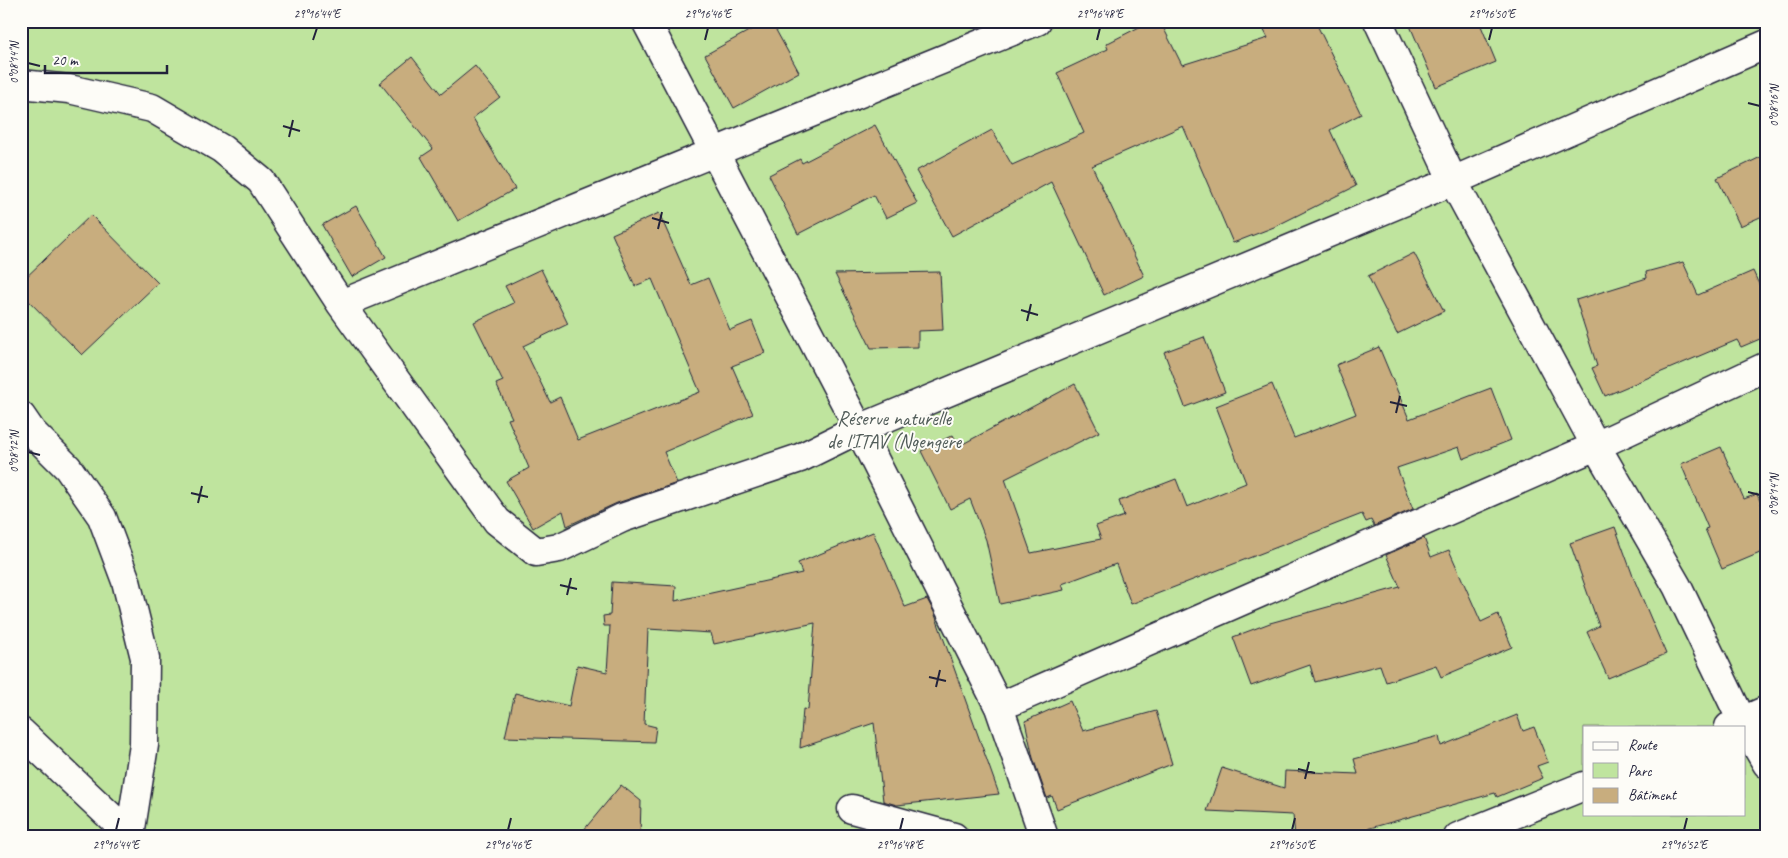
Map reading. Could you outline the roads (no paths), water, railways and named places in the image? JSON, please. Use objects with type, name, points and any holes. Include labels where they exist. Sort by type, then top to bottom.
[{"type":"street","points":[[646,21],[859,428],[999,707],[1044,837]]},
{"type":"street","points":[[341,304],[715,154],[1037,21]]},
{"type":"street","points":[[1378,21],[1453,181],[1596,446],[1677,586],[1735,724],[1767,710]]},
{"type":"street","points":[[21,84],[69,89],[152,108],[222,149],[261,181],[341,304],[498,521],[536,552],[559,548],[622,518],[800,458],[859,428],[1453,181],[1767,44]]},
{"type":"street","points":[[999,707],[1596,446],[1767,366]]},
{"type":"street","points":[[21,416],[32,432],[68,468],[102,516],[126,580],[144,658],[144,745],[131,836]]},
{"type":"street","points":[[21,732],[131,836]]},
{"type":"street","points":[[1746,738],[1767,764]]},
{"type":"street","points":[[1458,837],[1583,786]]},
{"type":"street","points":[[852,808],[954,837]]},
{"type":"park label","name":"Réserve naturelle de l'ITAV (Ngengere","points":[[894,430]]}]
